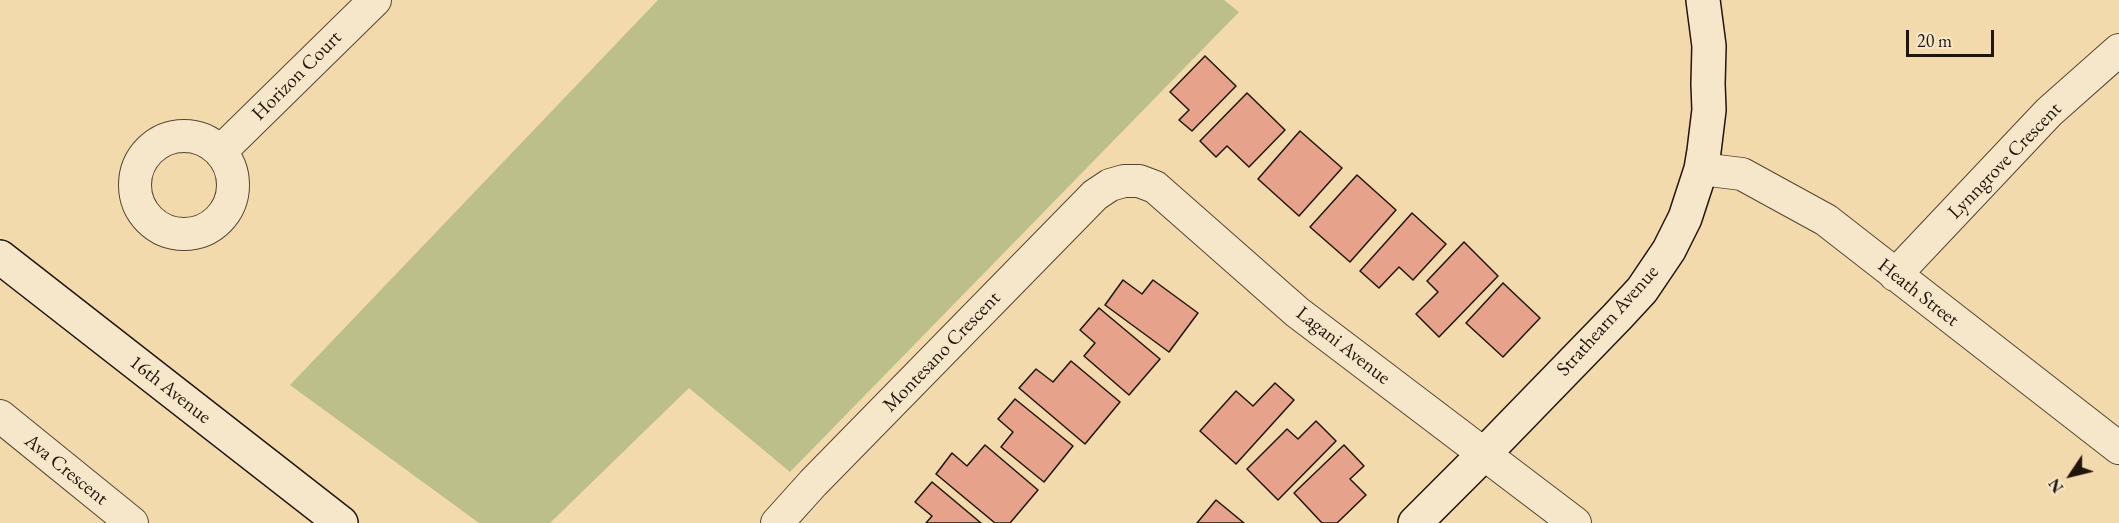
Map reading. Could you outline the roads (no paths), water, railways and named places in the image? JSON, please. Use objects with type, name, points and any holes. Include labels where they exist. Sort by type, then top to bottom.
[{"type":"street","name":"Horizon Court","points":[[220,152],[375,0]]},
{"type":"street","name":"Strathearn Avenue","points":[[1415,523],[1642,290],[1669,250],[1680,229],[1701,170],[1709,110],[1709,46],[1703,0]]},
{"type":"street","name":"Lynngrove Crescent","points":[[1895,275],[2049,112],[2119,50]]},
{"type":"street","name":"Heath Street","points":[[1701,170],[1742,174],[1826,220],[2119,448]]},
{"type":"street","name":"Lagani Avenue","points":[[1110,185],[1124,181],[1140,181],[1155,187],[1297,312],[1575,523]]},
{"type":"street","name":"Montesano Crescent","points":[[777,523],[822,474],[1087,204],[1110,185]]},
{"type":"street","name":"16th Avenue","points":[[0,258],[341,523]]},
{"type":"street","name":"Ava Crescent","points":[[0,416],[117,519]]}]
